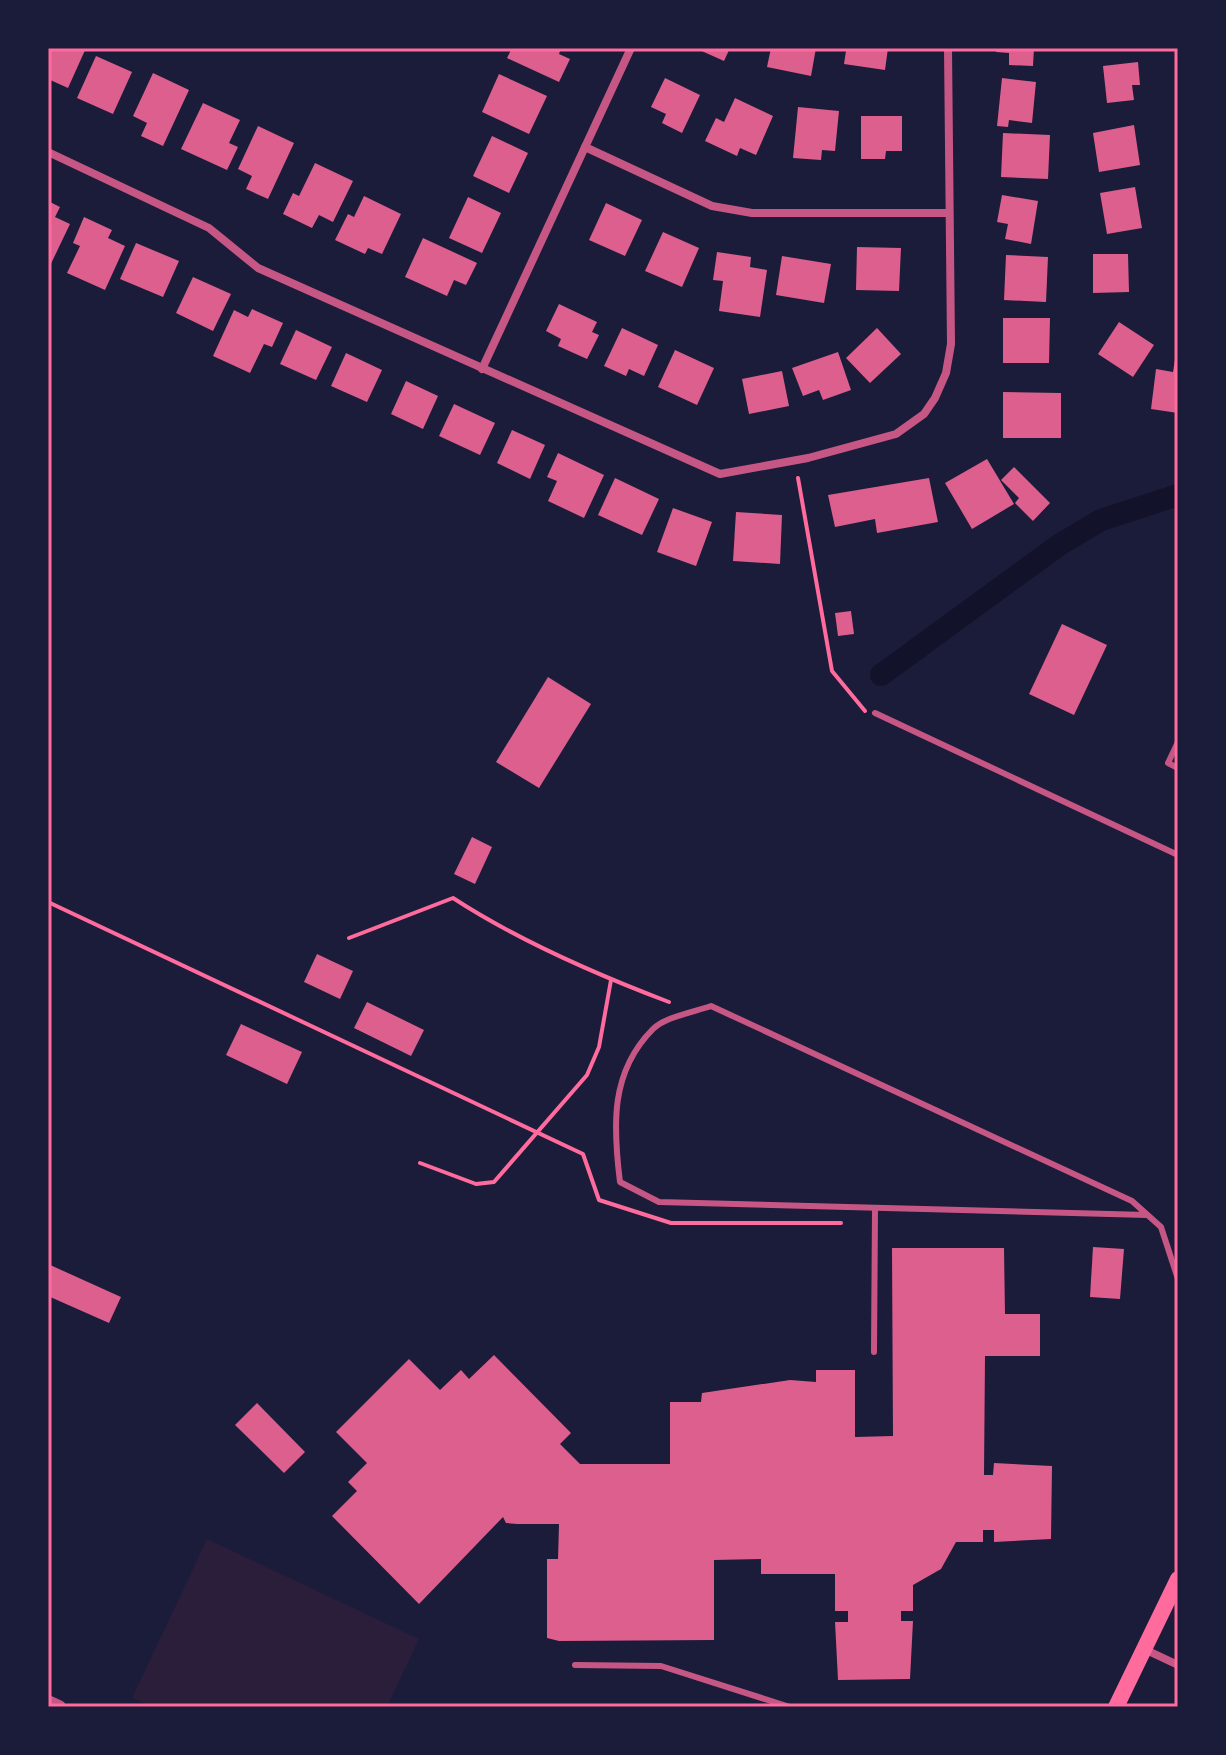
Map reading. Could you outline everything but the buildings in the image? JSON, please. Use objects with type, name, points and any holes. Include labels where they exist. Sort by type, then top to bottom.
[{"type":"main road","points":[[1116,1707],[1178,1579]]},
{"type":"street","points":[[482,369],[631,48]]},
{"type":"street","points":[[48,152],[209,228],[258,268],[720,474],[808,458],[896,434],[924,414],[946,373],[951,344],[948,48]]},
{"type":"street","points":[[585,147],[712,206],[752,213],[948,213]]},
{"type":"street","points":[[1144,1649],[1178,1665]]},
{"type":"street","points":[[48,1702],[59,1707]]},
{"type":"lane","points":[[875,714],[1178,855]]},
{"type":"lane","points":[[1178,742],[1168,763],[1178,768]]},
{"type":"lane","points":[[1147,1215],[659,1202],[620,1182],[614,1127],[621,1075],[654,1027],[711,1006],[1132,1201],[1161,1227],[1178,1279]]},
{"type":"lane","points":[[874,1352],[875,1208]]},
{"type":"lane","points":[[575,1665],[661,1666],[790,1707]]},
{"type":"path","points":[[798,478],[832,671],[862,709],[875,714]]},
{"type":"path","points":[[349,938],[453,898],[483,918],[611,980],[669,1002]]},
{"type":"path","points":[[48,902],[583,1154],[599,1200],[671,1223],[846,1223]]},
{"type":"path","points":[[420,1163],[476,1184],[494,1182],[587,1075],[599,1047],[611,980]]},
{"type":"shaded area","points":[[207,1539],[419,1639],[387,1707],[152,1707],[132,1698]]},
{"type":"waterway","points":[[881,675],[1059,545],[1101,520],[1178,495]]}]
